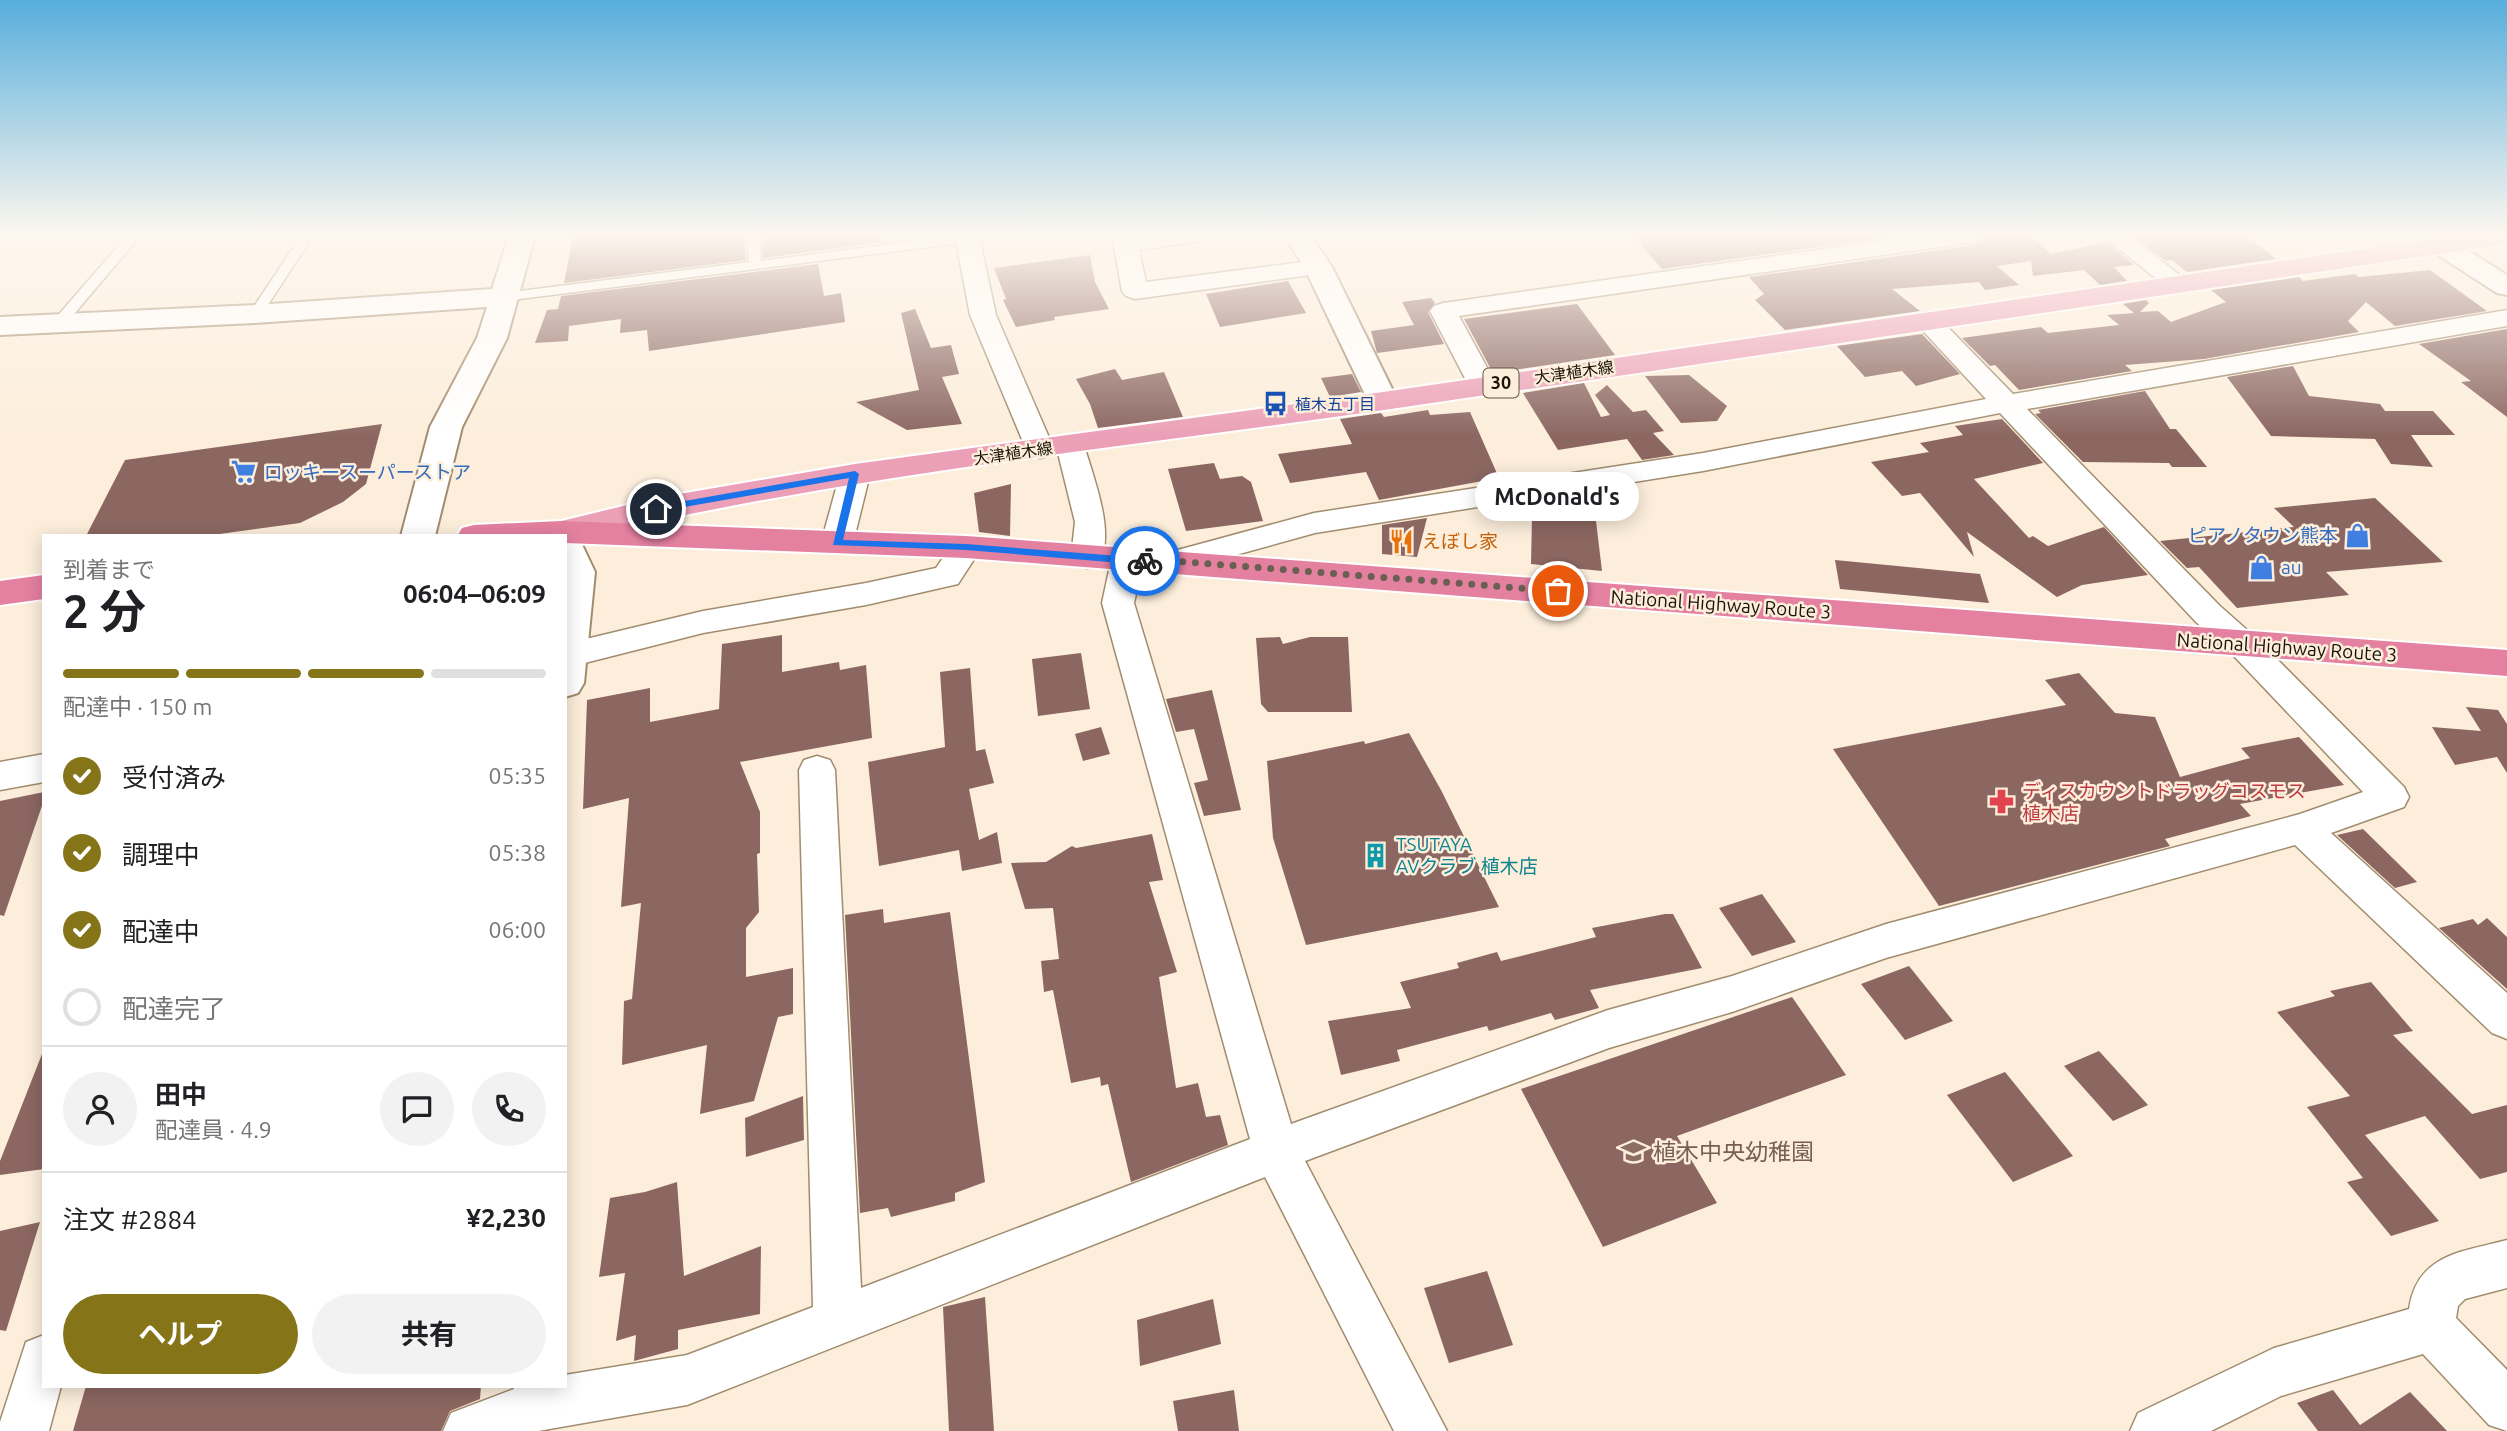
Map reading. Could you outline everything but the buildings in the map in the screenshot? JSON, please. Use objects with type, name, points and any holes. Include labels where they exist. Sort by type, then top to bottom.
[{"type":"highway","name":"National Highway Route 3","points":[[567,536],[679,535],[966,547],[2507,663]]},
{"type":"highway","points":[[0,593],[42,587]]},
{"type":"main road","name":"大津植木線","points":[[567,535],[656,509],[855,474],[1383,401],[2047,303]]},
{"type":"street","points":[[0,326],[414,303]]},
{"type":"street","points":[[419,534],[446,427],[492,338],[502,303]]},
{"type":"street","points":[[980,303],[983,315],[1040,449]]},
{"type":"street","points":[[1335,303],[1383,401]]},
{"type":"street","points":[[1483,386],[1443,311],[1501,303]]},
{"type":"street","points":[[1174,561],[1314,523],[1703,462],[2005,404],[2507,318]]},
{"type":"street","points":[[469,1431],[541,1396],[687,1380],[1276,1151],[1608,1029],[1732,994],[1886,941],[2302,828],[2391,797],[2243,645],[2208,614],[1926,320]]},
{"type":"street","points":[[1070,445],[1090,522],[1087,558]]},
{"type":"street","points":[[837,543],[855,474]]},
{"type":"street","points":[[567,546],[578,572],[567,664],[704,622],[866,594],[947,576],[966,547]]},
{"type":"street","points":[[1127,561],[1118,603],[1276,1151],[1421,1431]]},
{"type":"street","points":[[0,776],[42,768]]},
{"type":"street","points":[[817,770],[838,1322]]},
{"type":"street","points":[[2302,828],[2336,863],[2507,1020]]},
{"type":"street","points":[[2431,1327],[2435,1295],[2451,1279],[2507,1264]]},
{"type":"street","points":[[2431,1327],[2507,1407]]},
{"type":"street","points":[[2156,1431],[2274,1373],[2431,1327]]},
{"type":"street","points":[[23,1431],[42,1367]]},
{"type":"lane","points":[[59,323],[76,303]]},
{"type":"lane","points":[[255,313],[262,303]]},
{"type":"way so far","points":[[1145,561],[1174,561],[1558,591]]},
{"type":"place","name":"植木五丁目","points":[[1275,404]]},
{"type":"place","name":"ロッキースーパーストア","points":[[244,472]]},
{"type":"place","name":"ピアノタウン熊本","points":[[2358,535]]},
{"type":"place","name":"えぼし家","points":[[1402,541]]},
{"type":"place","name":"au","points":[[2261,567]]},
{"type":"place","name":"McDonald's","points":[[1558,591]]},
{"type":"place","name":"ディスカウントドラッグコスモス 植木店","points":[[2002,802]]},
{"type":"place","name":"TSUTAYA AVクラブ 植木店","points":[[1376,855]]},
{"type":"place","name":"植木中央幼稚園","points":[[1633,1152]]},
{"type":"route","points":[[656,509],[855,474],[837,543],[966,547],[1145,561]]}]
